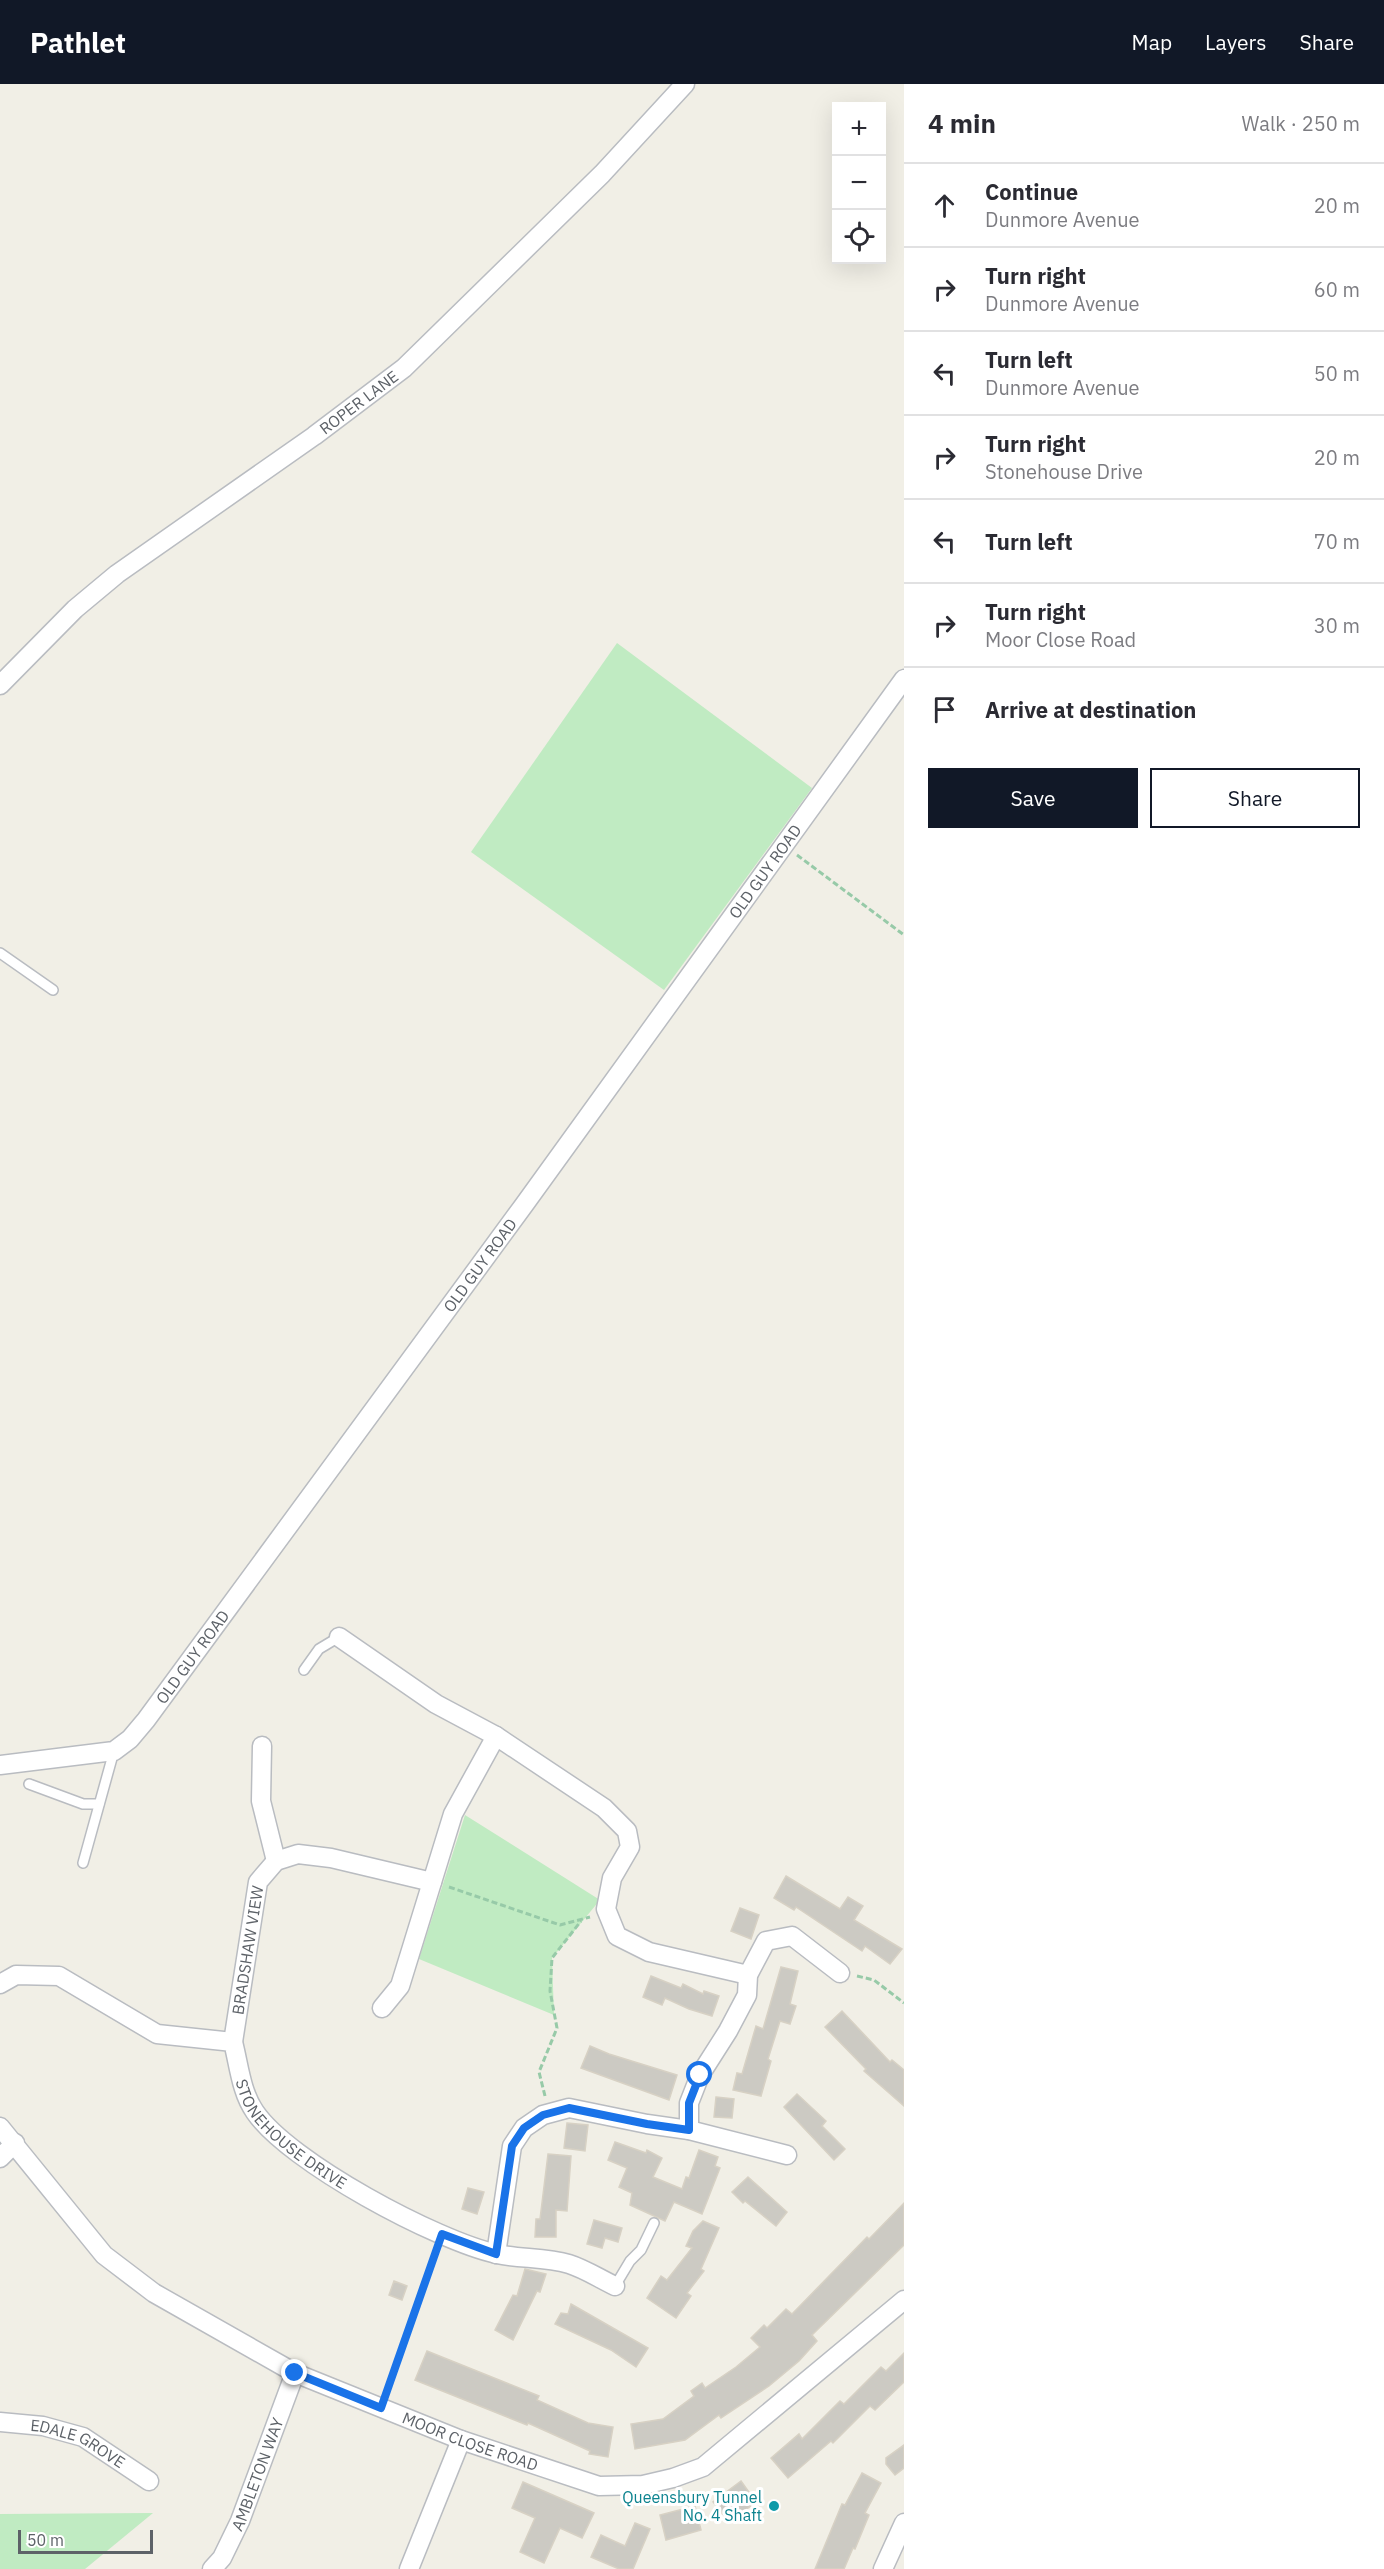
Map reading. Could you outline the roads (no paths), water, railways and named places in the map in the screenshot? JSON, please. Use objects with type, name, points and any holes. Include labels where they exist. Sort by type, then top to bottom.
[{"type":"street","name":"ROPER LANE","points":[[0,685],[75,609],[117,574],[314,436],[404,368],[602,174],[685,84]]},
{"type":"street","name":"OLD GUY ROAD","points":[[114,1750],[130,1739],[146,1720],[524,1205],[904,679]]},
{"type":"street","points":[[339,1637],[436,1704],[496,1736],[604,1808],[627,1831],[630,1847],[612,1878],[606,1909],[617,1936],[650,1952],[748,1975]]},
{"type":"street","points":[[382,2008],[400,1986],[453,1814],[496,1736]]},
{"type":"street","points":[[262,1746],[261,1801],[276,1861],[298,1854],[331,1858],[432,1882]]},
{"type":"street","points":[[0,1766],[114,1750]]},
{"type":"street","name":"BRADSHAW VIEW","points":[[233,2042],[258,1882],[276,1861]]},
{"type":"street","points":[[689,2130],[689,2103],[700,2075],[728,2031],[747,1995],[748,1975],[766,1941],[792,1936],[840,1973]]},
{"type":"street","points":[[0,1984],[16,1975],[59,1976],[157,2034],[233,2042]]},
{"type":"street","name":"STONEHOUSE DRIVE","points":[[233,2042],[244,2090],[254,2110],[268,2128],[309,2161],[357,2191],[442,2234],[496,2254],[569,2264],[615,2286]]},
{"type":"street","points":[[496,2254],[512,2146],[524,2128],[543,2115],[569,2108],[689,2130],[787,2155]]},
{"type":"street","name":"MOOR CLOSE ROAD","points":[[0,2127],[104,2255],[154,2293],[295,2373],[461,2439],[599,2486],[643,2485],[673,2478],[703,2467],[904,2300]]},
{"type":"street","points":[[0,2158],[15,2144]]},
{"type":"street","name":"AMBLETON WAY","points":[[212,2569],[222,2558],[240,2521],[295,2373]]},
{"type":"street","name":"EDALE GROVE","points":[[0,2422],[43,2426],[83,2437],[149,2481]]},
{"type":"street","points":[[409,2569],[461,2439]]},
{"type":"street","points":[[883,2569],[904,2523]]},
{"type":"lane","points":[[0,953],[53,990]]},
{"type":"lane","points":[[304,1671],[319,1649],[339,1637]]},
{"type":"lane","points":[[83,1863],[114,1750]]},
{"type":"lane","points":[[29,1784],[83,1804],[99,1804]]},
{"type":"lane","points":[[615,2286],[630,2261],[641,2250],[654,2223]]},
{"type":"place","name":"Queensbury Tunnel No. 4 Shaft","points":[[774,2506]]}]
